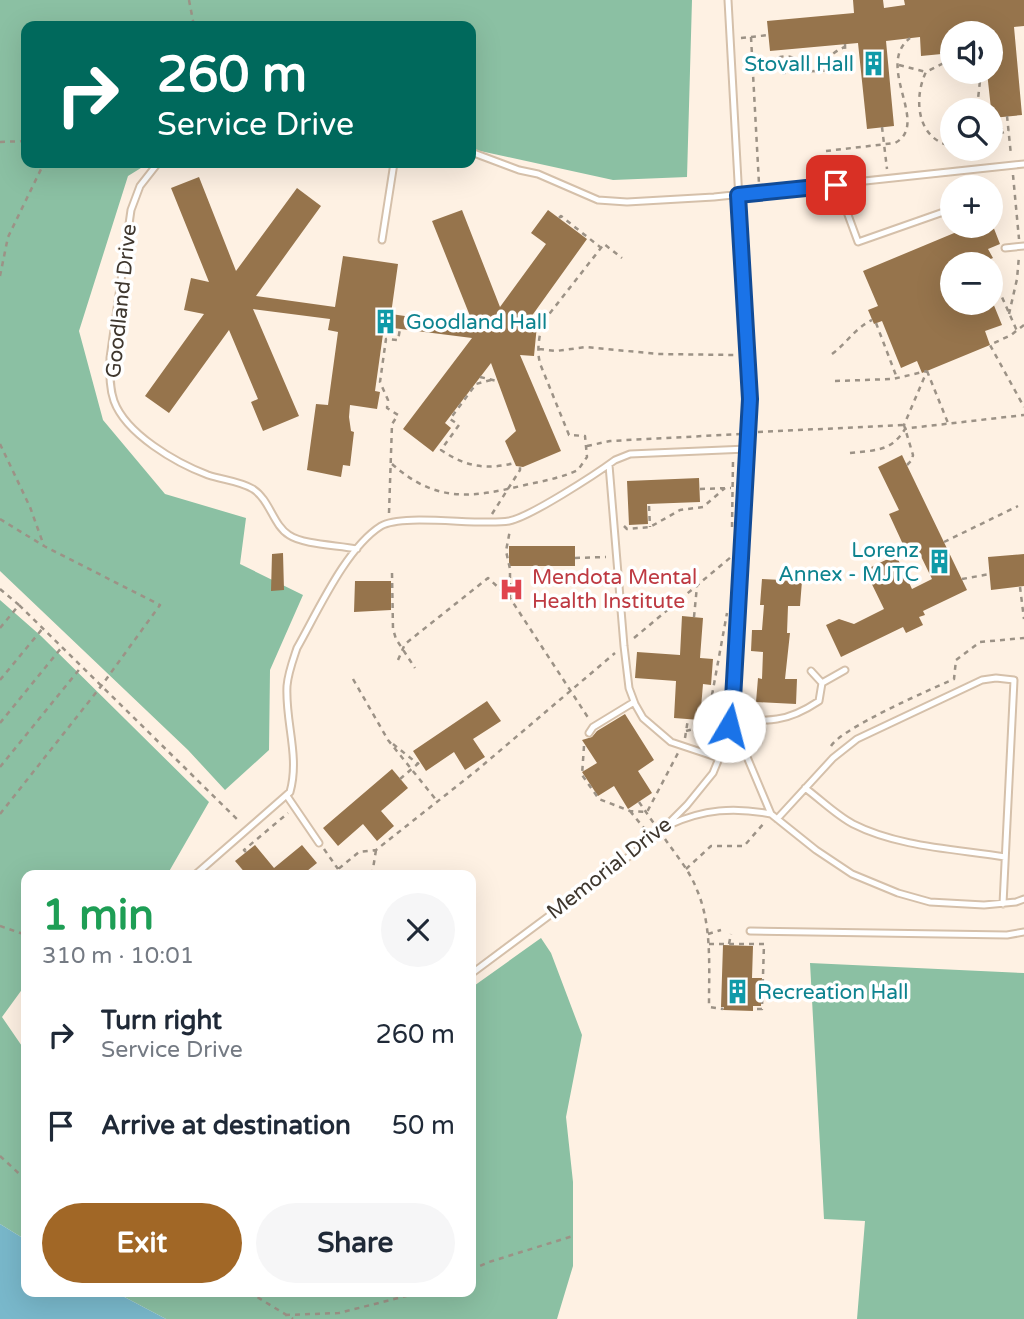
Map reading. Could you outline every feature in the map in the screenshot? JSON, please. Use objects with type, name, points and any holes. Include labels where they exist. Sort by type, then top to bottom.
[{"type":"lane","name":"Memorial Drive","points":[[476,970],[662,830],[713,773],[724,746],[733,699],[750,399],[728,0]]},
{"type":"lane","points":[[476,154],[538,174],[598,200],[627,202],[760,193],[1024,164]]},
{"type":"lane","name":"Goodland Drive","points":[[154,168],[140,186],[131,210],[110,358],[110,383],[114,401],[130,428],[163,451],[199,471],[257,491],[288,535],[303,540],[357,548]]},
{"type":"lane","points":[[382,240],[393,168]]},
{"type":"lane","points":[[836,185],[858,242],[940,213]]},
{"type":"lane","points":[[1005,248],[1022,246]]},
{"type":"lane","points":[[201,870],[287,796],[292,786],[294,765],[287,684],[292,662],[297,648],[357,548],[367,536],[388,523],[405,521],[514,520],[631,454],[747,449]]},
{"type":"lane","points":[[609,465],[624,646],[629,688],[634,702],[643,718],[671,742],[719,758]]},
{"type":"lane","points":[[822,683],[845,670]]},
{"type":"lane","points":[[811,671],[822,683]]},
{"type":"lane","points":[[774,816],[833,758],[857,739],[982,680],[1014,680],[1003,904]]},
{"type":"lane","points":[[737,725],[756,719],[778,719],[808,709],[819,701],[822,683]]},
{"type":"lane","points":[[733,699],[742,744],[774,816]]},
{"type":"lane","points":[[589,733],[593,727],[634,702]]},
{"type":"lane","points":[[805,788],[851,823],[877,834],[914,843],[1005,857]]},
{"type":"lane","points":[[287,796],[319,843]]},
{"type":"lane","points":[[662,830],[689,816],[710,811],[745,809],[774,816],[816,850],[852,874],[873,884],[930,902],[984,905],[1024,899]]},
{"type":"lane","points":[[750,931],[1007,935],[1024,932]]},
{"type":"path","points":[[189,0],[193,21]]},
{"type":"path","points":[[730,38],[769,36]]},
{"type":"path","points":[[751,37],[760,193]]},
{"type":"path","points":[[826,151],[900,141],[907,129],[907,113],[898,65],[902,47],[910,38]]},
{"type":"path","points":[[845,46],[845,63],[834,70],[783,73],[779,69],[780,57],[793,56],[803,64],[814,65],[845,46]]},
{"type":"path","points":[[898,65],[926,72],[940,65]]},
{"type":"path","points":[[926,72],[918,100],[920,115],[940,143]]},
{"type":"path","points":[[1007,116],[1022,246],[1009,314]]},
{"type":"path","points":[[882,127],[888,179]]},
{"type":"path","points":[[1003,129],[1009,130]]},
{"type":"path","points":[[1003,133],[1009,130]]},
{"type":"path","points":[[0,142],[21,141]]},
{"type":"path","points":[[0,276],[8,237],[42,168]]},
{"type":"path","points":[[559,218],[561,216],[601,248]]},
{"type":"path","points":[[392,464],[409,478],[443,492],[471,496],[508,490],[573,472],[582,465],[587,457],[585,436],[569,435],[541,366],[539,349],[542,322],[604,244],[622,258]]},
{"type":"path","points":[[1003,300],[1017,331]]},
{"type":"path","points":[[832,354],[841,348],[855,330],[872,320]]},
{"type":"path","points":[[876,323],[897,378]]},
{"type":"path","points":[[1024,325],[990,345],[1024,407]]},
{"type":"path","points":[[388,523],[392,424],[398,415],[387,408],[388,400],[380,382],[386,339],[398,340],[400,328]]},
{"type":"path","points":[[539,349],[556,351],[586,347],[657,354],[748,356]]},
{"type":"path","points":[[835,381],[897,378],[927,371]]},
{"type":"path","points":[[927,371],[948,423]]},
{"type":"path","points":[[907,465],[914,456],[904,425],[927,371]]},
{"type":"path","points":[[480,377],[497,381]]},
{"type":"path","points":[[491,380],[476,384],[450,419],[459,425],[442,450],[460,462],[486,468],[515,463]]},
{"type":"path","points":[[905,429],[1024,415]]},
{"type":"path","points":[[850,453],[883,449],[897,442],[905,429]]},
{"type":"path","points":[[446,435],[450,438]]},
{"type":"path","points":[[0,444],[30,507],[44,546]]},
{"type":"path","points":[[732,530],[733,449]]},
{"type":"path","points":[[490,522],[492,512],[520,467]]},
{"type":"path","points":[[613,517],[627,529],[650,527],[680,510],[703,507],[726,488]]},
{"type":"path","points":[[699,489],[733,488]]},
{"type":"path","points":[[649,506],[650,527]]},
{"type":"path","points":[[944,542],[1018,506]]},
{"type":"path","points":[[0,519],[44,546],[160,605],[102,685],[0,814]]},
{"type":"path","points":[[510,598],[510,569],[506,551],[514,520]]},
{"type":"path","points":[[575,558],[616,556]]},
{"type":"path","points":[[319,843],[338,869],[359,852],[376,850],[731,557],[741,556]]},
{"type":"path","points":[[731,557],[731,568]]},
{"type":"path","points":[[391,573],[393,629],[415,668]]},
{"type":"path","points":[[962,579],[990,574]]},
{"type":"path","points":[[398,660],[402,648],[488,578],[510,598],[593,727]]},
{"type":"path","points":[[694,617],[697,586]]},
{"type":"path","points":[[1020,586],[1024,619]]},
{"type":"path","points":[[0,589],[102,685],[248,830]]},
{"type":"path","points":[[0,628],[19,605]]},
{"type":"path","points":[[686,732],[701,727],[708,717],[728,611]]},
{"type":"path","points":[[0,680],[43,628]]},
{"type":"path","points":[[0,723],[62,647]]},
{"type":"path","points":[[0,767],[82,666]]},
{"type":"path","points":[[353,679],[388,740],[438,801]]},
{"type":"path","points":[[647,812],[682,746],[688,719]]},
{"type":"path","points":[[374,727],[379,724]]},
{"type":"path","points":[[388,740],[419,763],[400,779]]},
{"type":"path","points":[[584,746],[582,775],[599,799],[630,811],[647,812]]},
{"type":"path","points":[[639,802],[662,830],[697,888],[708,934],[710,1007],[723,1009]]},
{"type":"path","points":[[246,852],[244,850],[294,808]]},
{"type":"path","points":[[630,811],[652,838]]},
{"type":"path","points":[[373,870],[376,850]]},
{"type":"path","points":[[0,926],[21,933]]},
{"type":"path","points":[[708,934],[721,930]]},
{"type":"path","points":[[729,944],[731,934]]},
{"type":"path","points":[[708,944],[764,944],[762,1009],[753,1009]]},
{"type":"path","points":[[756,973],[763,968]]},
{"type":"path","points":[[0,1156],[21,1175]]},
{"type":"path","points":[[476,1268],[573,1236]]},
{"type":"path","points":[[257,1297],[293,1319]]},
{"type":"path","points":[[285,1315],[339,1313],[402,1297]]},
{"type":"green space","points":[[0,0],[692,0],[687,177],[613,180],[476,150],[476,21],[21,21],[21,168],[141,168],[128,176],[79,331],[103,420],[165,494],[246,518],[240,564],[303,595],[270,670],[269,750],[225,790],[188,750],[0,571]]},
{"type":"green space","points":[[0,600],[41,636],[209,802],[170,870],[21,870],[21,991],[2,1017],[21,1045],[21,1237],[0,1224]]},
{"type":"green space","points":[[541,938],[551,953],[582,1035],[566,1117],[573,1182],[573,1266],[557,1319],[166,1319],[124,1297],[476,1297],[476,984]]},
{"type":"green space","points":[[810,963],[1024,973],[1024,1319],[857,1319],[865,1221],[824,1219]]},
{"type":"water","points":[[0,1224],[21,1237],[21,1297],[124,1297],[166,1319],[0,1319]]},
{"type":"building","name":"Stovall Hall","points":[[853,0],[883,0],[884,8],[905,5],[904,0],[1024,0],[1024,26],[1014,27],[1022,115],[1003,117],[1003,98],[990,98],[988,84],[1003,84],[1003,21],[940,21],[940,54],[921,56],[920,37],[886,41],[894,126],[867,129],[858,43],[770,51],[767,21],[854,13]]},
{"type":"building","name":"Goodland Hall","points":[[199,177],[236,271],[297,188],[321,206],[256,296],[335,307],[343,256],[398,264],[391,314],[474,326],[432,221],[462,210],[500,307],[546,244],[531,233],[548,210],[587,239],[526,324],[537,325],[534,356],[520,355],[561,451],[523,467],[516,466],[505,441],[516,431],[491,363],[445,423],[451,428],[433,452],[403,429],[472,338],[393,328],[392,335],[383,334],[375,391],[380,392],[377,409],[350,405],[351,431],[354,432],[350,466],[343,465],[341,477],[307,470],[316,404],[328,405],[338,332],[328,330],[330,319],[253,309],[299,416],[263,431],[251,402],[258,399],[229,330],[169,413],[145,396],[204,314],[184,310],[191,278],[209,282],[171,188]]},
{"type":"building","points":[[942,238],[998,238],[1000,244],[988,249],[990,252],[940,252],[940,315],[998,315],[1002,325],[985,331],[990,345],[922,373],[917,361],[901,368],[882,321],[874,324],[868,310],[878,306],[863,271]]},
{"type":"building","name":"Lorenz Annex - MJTC","points":[[902,455],[967,590],[923,611],[925,615],[919,617],[923,625],[906,633],[903,627],[841,657],[826,625],[839,619],[854,624],[884,609],[865,570],[896,555],[912,589],[932,579],[917,548],[907,553],[889,514],[899,510],[878,467]]},
{"type":"building","points":[[699,478],[700,502],[647,504],[648,524],[629,525],[627,481]]},
{"type":"building","points":[[509,546],[575,546],[575,566],[509,566]]},
{"type":"building","points":[[283,553],[284,590],[271,591],[272,554]]},
{"type":"building","points":[[1024,554],[1024,586],[991,590],[988,557]]},
{"type":"building","points":[[762,579],[802,581],[800,606],[788,606],[787,633],[790,633],[785,679],[797,679],[796,704],[756,702],[758,678],[762,679],[763,652],[751,651],[752,630],[762,630]]},
{"type":"building","points":[[355,581],[391,581],[391,610],[354,612]]},
{"type":"building","points":[[682,616],[703,618],[700,658],[713,659],[711,685],[703,684],[700,720],[674,718],[676,681],[635,678],[637,652],[680,655]]},
{"type":"building","points":[[487,701],[501,721],[473,739],[485,757],[465,770],[454,752],[426,771],[413,751]]},
{"type":"building","points":[[625,714],[654,760],[638,771],[652,793],[628,809],[614,786],[598,796],[582,772],[597,763],[582,740],[592,737]]},
{"type":"building","points":[[392,769],[408,788],[381,811],[394,826],[377,841],[363,824],[338,846],[323,828]]},
{"type":"building","points":[[255,845],[274,868],[302,845],[317,863],[308,870],[243,870],[235,861]]},
{"type":"building","name":"Recreation Hall","points":[[723,945],[753,946],[752,978],[762,978],[761,1006],[753,1006],[753,1011],[723,1010],[724,1007],[721,1007]]},
{"type":"place","name":"Stovall Hall","points":[[874,64]]},
{"type":"place","name":"Goodland Hall","points":[[386,322]]},
{"type":"place","name":"Lorenz Annex - MJTC","points":[[939,562]]},
{"type":"place","name":"Mendota Mental Health Institute","points":[[512,589]]},
{"type":"place","name":"Recreation Hall","points":[[737,992]]},
{"type":"route","points":[[729,726],[739,606],[750,399],[738,195],[836,185]]}]
